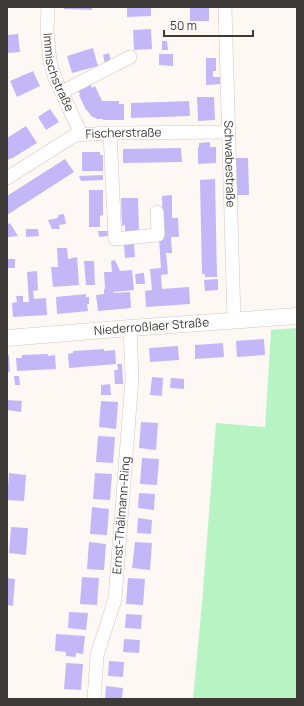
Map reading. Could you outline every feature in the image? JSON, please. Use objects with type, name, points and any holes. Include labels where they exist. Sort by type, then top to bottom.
[{"type":"main road","name":"Niederroßlaer Straße","points":[[7,338],[297,316]]},
{"type":"street","name":"Immischstraße","points":[[48,7],[47,30],[50,62],[55,78],[81,134]]},
{"type":"street","name":"Schwabestraße","points":[[225,7],[234,320]]},
{"type":"street","points":[[62,92],[130,57]]},
{"type":"street","name":"Fischerstraße","points":[[7,178],[75,135],[110,133],[228,132]]},
{"type":"street","points":[[110,133],[115,239],[158,235],[157,212]]},
{"type":"street","name":"Ernst-Thälmann-Ring","points":[[94,699],[97,655],[115,600],[132,386],[130,328]]},
{"type":"green space","points":[[297,328],[297,699],[193,699],[216,423],[265,427],[271,330]]},
{"type":"building","points":[[64,7],[92,7],[92,10],[64,9]]},
{"type":"building","points":[[127,7],[151,7],[151,16],[127,17]]},
{"type":"building","points":[[190,7],[209,7],[209,21],[190,21]]},
{"type":"building","points":[[151,29],[152,49],[134,50],[133,30]]},
{"type":"building","points":[[18,34],[20,52],[7,53],[7,35]]},
{"type":"building","points":[[162,41],[167,41],[168,50],[162,50]]},
{"type":"building","points":[[93,48],[98,66],[72,73],[67,56]]},
{"type":"building","points":[[109,53],[111,62],[105,64],[103,55]]},
{"type":"building","points":[[159,54],[173,54],[173,66],[159,65]]},
{"type":"building","points":[[206,58],[216,58],[216,71],[213,71],[213,77],[221,77],[221,84],[206,85]]},
{"type":"building","points":[[33,71],[40,86],[17,97],[10,81]]},
{"type":"building","points":[[91,85],[92,88],[95,86],[102,101],[119,101],[119,104],[124,104],[124,120],[103,120],[91,116],[86,110],[78,91]]},
{"type":"building","points":[[197,97],[214,97],[215,120],[198,121]]},
{"type":"building","points":[[189,101],[190,116],[131,118],[131,103]]},
{"type":"building","points":[[50,109],[59,122],[46,130],[38,117]]},
{"type":"building","points":[[26,126],[37,143],[8,160],[7,138]]},
{"type":"building","points":[[210,142],[210,147],[216,147],[216,163],[198,164],[199,143]]},
{"type":"building","points":[[181,148],[182,162],[123,163],[123,149]]},
{"type":"building","points":[[82,152],[100,152],[100,155],[103,155],[103,171],[82,171]]},
{"type":"building","points":[[235,158],[248,158],[249,195],[236,195]]},
{"type":"building","points":[[65,159],[74,172],[7,215],[7,196]]},
{"type":"building","points":[[103,175],[103,180],[81,181],[79,176]]},
{"type":"building","points":[[215,179],[217,277],[205,277],[205,274],[202,274],[200,180]]},
{"type":"building","points":[[89,190],[103,190],[103,215],[100,216],[100,227],[89,227]]},
{"type":"building","points":[[172,195],[172,218],[178,218],[179,237],[171,237],[172,253],[166,253],[168,274],[161,275],[162,289],[189,287],[190,304],[146,307],[145,291],[152,290],[150,269],[161,268],[159,238],[163,238],[162,196]]},
{"type":"building","points":[[121,198],[138,198],[139,231],[125,231],[125,225],[122,226]]},
{"type":"building","points":[[64,214],[66,224],[59,225],[60,229],[52,229],[48,220],[58,218],[58,215]]},
{"type":"building","points":[[10,223],[18,236],[8,237],[7,225]]},
{"type":"building","points":[[26,229],[38,229],[39,236],[26,237]]},
{"type":"building","points":[[98,231],[108,231],[108,236],[99,237]]},
{"type":"building","points":[[134,244],[135,257],[125,258],[124,245]]},
{"type":"building","points":[[57,248],[67,248],[68,259],[77,257],[79,285],[53,287],[51,267],[58,267]]},
{"type":"building","points":[[7,259],[15,259],[15,268],[7,268]]},
{"type":"building","points":[[115,260],[120,271],[132,270],[134,290],[113,292],[130,292],[131,308],[98,311],[96,295],[104,294],[104,272],[112,272],[111,261]]},
{"type":"building","points":[[84,261],[94,261],[95,285],[86,285]]},
{"type":"building","points":[[37,271],[38,290],[33,291],[34,299],[46,298],[47,315],[13,317],[12,303],[17,302],[16,296],[23,296],[23,302],[29,302],[27,272]]},
{"type":"building","points":[[144,273],[145,284],[136,284],[135,274]]},
{"type":"building","points":[[218,279],[218,290],[205,291],[204,280]]},
{"type":"building","points":[[86,294],[86,297],[89,297],[89,304],[87,304],[88,311],[57,314],[56,297]]},
{"type":"building","points":[[264,339],[265,355],[237,357],[236,341]]},
{"type":"building","points":[[223,343],[224,357],[195,359],[195,345]]},
{"type":"building","points":[[178,346],[179,360],[150,362],[149,348]]},
{"type":"building","points":[[104,349],[104,351],[115,350],[116,364],[69,368],[68,354],[73,353],[73,351]]},
{"type":"building","points":[[48,354],[48,356],[55,355],[56,369],[17,371],[16,358],[22,358],[22,355]]},
{"type":"building","points":[[7,355],[9,355],[10,372],[7,372]]},
{"type":"building","points":[[117,364],[122,364],[123,384],[115,384],[114,370],[118,370]]},
{"type":"building","points":[[14,376],[19,376],[20,385],[15,385]]},
{"type":"building","points":[[152,377],[163,378],[162,396],[150,395]]},
{"type":"building","points":[[171,378],[184,379],[184,389],[170,388]]},
{"type":"building","points":[[110,384],[111,395],[101,395],[101,385]]},
{"type":"building","points":[[7,400],[22,401],[21,412],[7,410]]},
{"type":"building","points":[[101,401],[118,402],[116,429],[99,427]]},
{"type":"building","points":[[141,422],[158,423],[156,450],[139,448]]},
{"type":"building","points":[[98,436],[115,437],[113,463],[96,462]]},
{"type":"building","points":[[142,458],[159,459],[157,485],[140,484]]},
{"type":"building","points":[[9,473],[26,475],[24,501],[7,500]]},
{"type":"building","points":[[95,473],[112,474],[110,500],[93,499]]},
{"type":"building","points":[[139,493],[155,494],[154,510],[138,508]]},
{"type":"building","points":[[92,507],[109,509],[107,535],[90,534]]},
{"type":"building","points":[[138,518],[152,520],[151,534],[137,533]]},
{"type":"building","points":[[11,527],[28,528],[26,555],[9,553]]},
{"type":"building","points":[[89,542],[106,544],[104,570],[87,569]]},
{"type":"building","points":[[135,542],[152,543],[150,570],[132,568]]},
{"type":"building","points":[[82,577],[99,578],[97,605],[80,604]]},
{"type":"building","points":[[7,578],[15,579],[13,606],[7,605]]},
{"type":"building","points":[[128,578],[145,579],[143,605],[126,604]]},
{"type":"building","points":[[69,612],[88,613],[86,630],[68,628]]},
{"type":"building","points":[[126,614],[142,615],[141,629],[125,628]]},
{"type":"building","points":[[56,634],[85,636],[83,654],[76,653],[76,657],[66,656],[66,652],[55,651]]},
{"type":"building","points":[[124,639],[140,640],[139,653],[123,652]]},
{"type":"building","points":[[109,661],[124,662],[123,677],[108,676]]},
{"type":"building","points":[[66,663],[83,664],[81,690],[64,689]]},
{"type":"building","points":[[106,686],[123,688],[122,699],[105,699]]}]
